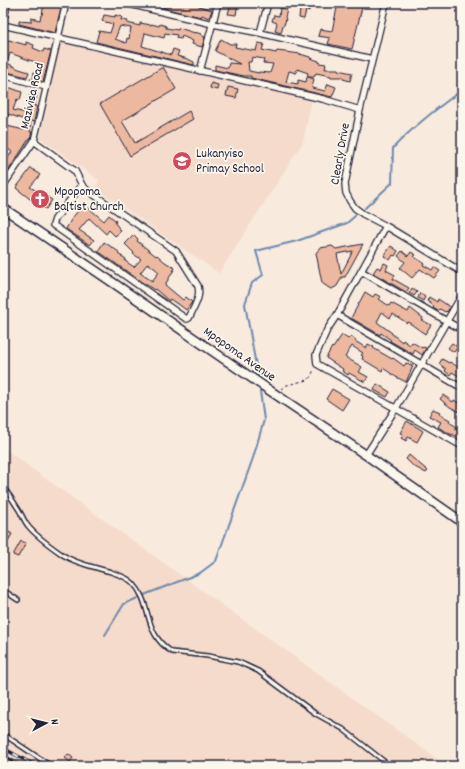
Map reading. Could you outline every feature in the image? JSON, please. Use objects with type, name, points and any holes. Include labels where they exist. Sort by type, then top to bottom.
[{"type":"street","name":"Mazivisa Road","points":[[3,186],[34,141],[66,3]]},
{"type":"street","points":[[125,3],[372,60]]},
{"type":"street","points":[[200,71],[218,3]]},
{"type":"street","points":[[260,33],[268,3]]},
{"type":"street","name":"Clearly Drive","points":[[386,3],[360,110],[345,184],[346,193],[355,208],[363,214],[386,226],[462,272]]},
{"type":"street","points":[[3,25],[360,110]]},
{"type":"street","points":[[3,75],[46,87]]},
{"type":"street","points":[[34,141],[75,171],[82,185],[87,190],[178,253],[199,290],[199,295],[189,318],[184,318],[54,225],[55,219],[82,185]]},
{"type":"street","name":"Mpopoma Avenue","points":[[3,208],[462,522]]},
{"type":"street","points":[[386,226],[337,315],[327,330],[316,355],[317,364],[462,446]]},
{"type":"street","points":[[361,271],[462,330]]},
{"type":"street","points":[[366,455],[396,408],[462,295]]},
{"type":"street","points":[[337,315],[462,388]]},
{"type":"lane","points":[[3,487],[13,500],[28,526],[49,545],[71,559],[119,575],[132,582],[142,597],[154,634],[167,649],[172,652],[208,656],[238,662],[258,671],[316,714],[338,726],[390,766]]},
{"type":"lane","points":[[3,590],[18,600]]},
{"type":"lane","points":[[3,734],[51,766]]},
{"type":"path","points":[[275,394],[287,385],[310,378],[317,364]]},
{"type":"shaded area","name":"Lukanyiso Primay School","points":[[61,41],[312,98],[303,142],[219,273],[95,188],[99,180],[40,138]]},
{"type":"shaded area","points":[[3,448],[447,766],[3,766]]},
{"type":"building","points":[[44,3],[62,3],[55,33],[19,24],[19,21],[31,22],[31,18],[40,20]]},
{"type":"building","points":[[156,3],[196,3],[196,5],[212,10],[209,18],[202,15],[201,17],[167,9]]},
{"type":"building","points":[[231,3],[238,3],[236,15],[228,14]]},
{"type":"building","points":[[298,3],[310,3],[309,11],[306,10],[304,19],[299,18],[300,9],[297,8]]},
{"type":"building","points":[[338,3],[363,3],[352,49],[328,44],[330,38],[318,36],[320,29],[332,31]]},
{"type":"building","points":[[3,8],[10,8],[8,17],[3,16]]},
{"type":"building","points":[[280,8],[287,9],[286,19],[281,33],[275,31],[277,23],[272,21],[274,15],[279,16]]},
{"type":"building","points":[[104,15],[115,17],[115,15],[122,17],[121,20],[128,21],[127,23],[140,26],[140,23],[159,26],[160,24],[166,26],[166,28],[178,30],[179,28],[201,34],[205,37],[202,47],[192,44],[193,41],[182,36],[181,39],[176,38],[177,35],[165,33],[164,38],[145,33],[142,46],[171,55],[173,49],[179,51],[177,56],[194,62],[194,65],[96,42],[99,31],[110,33],[113,24],[102,21]],"holes":[[[120,26],[131,28],[129,39],[127,38],[126,43],[115,39]]]},
{"type":"building","points":[[3,39],[26,45],[26,42],[34,45],[33,48],[43,52],[44,49],[51,51],[43,82],[33,79],[34,72],[38,73],[42,64],[10,53],[7,63],[29,72],[27,77],[3,71]]},
{"type":"building","points":[[221,39],[230,44],[236,44],[235,47],[256,51],[258,43],[264,44],[262,50],[276,53],[277,51],[301,54],[319,61],[319,63],[326,64],[325,69],[338,69],[352,73],[350,81],[343,79],[343,77],[330,77],[331,76],[316,73],[314,77],[308,77],[314,79],[312,88],[325,91],[328,84],[336,87],[332,97],[251,78],[251,76],[215,70],[215,65],[228,68],[229,63],[240,64],[215,51]],"holes":[[[252,57],[264,59],[263,63],[273,64],[270,73],[249,71],[248,62],[251,62]],[[297,69],[308,73],[306,82],[298,80],[298,84],[286,82],[289,71],[296,73]]]},
{"type":"building","points":[[163,67],[176,89],[122,121],[135,143],[189,111],[193,119],[130,156],[100,104]]},
{"type":"building","points":[[211,83],[218,85],[217,90],[210,88]]},
{"type":"building","points":[[8,87],[22,92],[20,100],[17,99],[13,110],[26,113],[30,94],[37,96],[34,106],[37,106],[34,122],[31,121],[30,132],[32,132],[30,139],[3,179],[3,161],[5,162],[12,152],[3,145],[3,99]],"holes":[[[8,114],[25,120],[24,130],[7,126]]]},
{"type":"building","points":[[228,87],[238,89],[236,98],[226,96]]},
{"type":"building","points":[[31,168],[40,175],[30,187],[52,200],[46,209],[16,188]]},
{"type":"building","points":[[84,204],[104,221],[109,215],[116,221],[115,223],[121,231],[115,236],[109,230],[106,234],[89,218],[79,230],[94,240],[90,245],[66,229],[72,218]]},
{"type":"building","points":[[134,235],[138,239],[137,241],[156,256],[157,255],[175,268],[165,285],[183,300],[186,297],[192,302],[186,310],[170,299],[169,301],[155,289],[154,290],[146,285],[98,251],[104,242],[119,252],[118,254],[126,259],[125,261],[134,267],[141,259],[133,254],[134,253],[125,244]],"holes":[[[148,263],[159,272],[152,281],[140,273]]]},
{"type":"building","points":[[363,244],[345,277],[341,277],[337,286],[332,289],[322,283],[316,253],[320,248],[332,246],[336,249]],"holes":[[[353,251],[341,274],[337,254]]]},
{"type":"building","points":[[391,246],[398,251],[390,260],[384,256]]},
{"type":"building","points":[[402,251],[408,256],[411,252],[416,255],[414,257],[424,263],[423,265],[432,270],[434,267],[440,271],[434,278],[420,269],[412,278],[400,268],[405,262],[398,256]]},
{"type":"building","points":[[384,263],[388,265],[386,270],[395,275],[393,279],[409,288],[406,292],[373,273],[377,267],[381,269]]},
{"type":"building","points":[[412,288],[417,292],[414,296],[409,293]]},
{"type":"building","points":[[365,292],[373,297],[375,294],[381,297],[379,299],[389,306],[391,303],[408,312],[410,308],[423,318],[422,320],[431,325],[425,334],[393,314],[390,318],[382,312],[377,322],[402,342],[403,340],[410,345],[412,342],[422,348],[426,348],[422,355],[415,350],[413,354],[390,341],[391,340],[381,333],[380,335],[351,318]]},
{"type":"building","points":[[420,293],[425,297],[423,301],[418,298]]},
{"type":"building","points":[[429,297],[437,302],[438,299],[450,307],[447,312],[440,309],[438,311],[433,308],[434,306],[427,301]]},
{"type":"building","points":[[342,335],[348,339],[351,336],[356,340],[355,341],[366,348],[368,344],[374,347],[373,348],[392,359],[393,358],[404,366],[406,363],[413,366],[406,382],[383,368],[382,371],[362,359],[363,356],[361,355],[363,353],[352,346],[345,357],[362,367],[359,372],[368,377],[365,382],[349,373],[348,375],[342,371],[343,369],[326,358],[332,347],[333,348]]},
{"type":"building","points":[[452,343],[458,347],[454,352],[448,348]]},
{"type":"building","points":[[442,359],[458,367],[462,361],[462,378],[452,372],[450,375],[445,371],[446,369],[439,364]]},
{"type":"building","points":[[377,384],[390,392],[387,397],[374,390]]},
{"type":"building","points":[[332,389],[349,399],[342,410],[326,399]]},
{"type":"building","points":[[443,395],[453,402],[454,400],[462,405],[462,413],[450,407],[440,399]]},
{"type":"building","points":[[433,409],[440,412],[439,414],[450,420],[449,422],[457,427],[455,429],[462,433],[462,440],[438,427],[441,422],[429,416]]},
{"type":"building","points":[[407,421],[423,431],[417,442],[408,437],[406,441],[401,438],[403,434],[400,433]]},
{"type":"building","points":[[409,455],[428,471],[426,473],[413,466],[406,459]]},
{"type":"building","points":[[7,531],[12,534],[3,550],[3,538]]},
{"type":"building","points":[[21,541],[26,543],[18,557],[13,555]]},
{"type":"building","points":[[68,754],[73,758],[70,762],[65,758]]},
{"type":"waterway","points":[[365,208],[392,183],[393,148],[409,132],[462,90]]},
{"type":"waterway","points":[[258,377],[245,304],[252,283],[263,275],[256,251],[297,241],[347,223],[355,216]]},
{"type":"waterway","points":[[144,595],[200,573],[216,561],[253,458],[264,420],[260,391]]},
{"type":"waterway","points":[[105,635],[124,604],[140,597]]},
{"type":"railway","points":[[3,748],[36,766]]},
{"type":"railway","points":[[3,755],[20,766]]},
{"type":"railway","points":[[3,762],[9,766]]},
{"type":"place","name":"Lukanyiso Primay School","points":[[182,161]]},
{"type":"place","name":"Mpopoma Ba[tist Church","points":[[40,199]]}]
